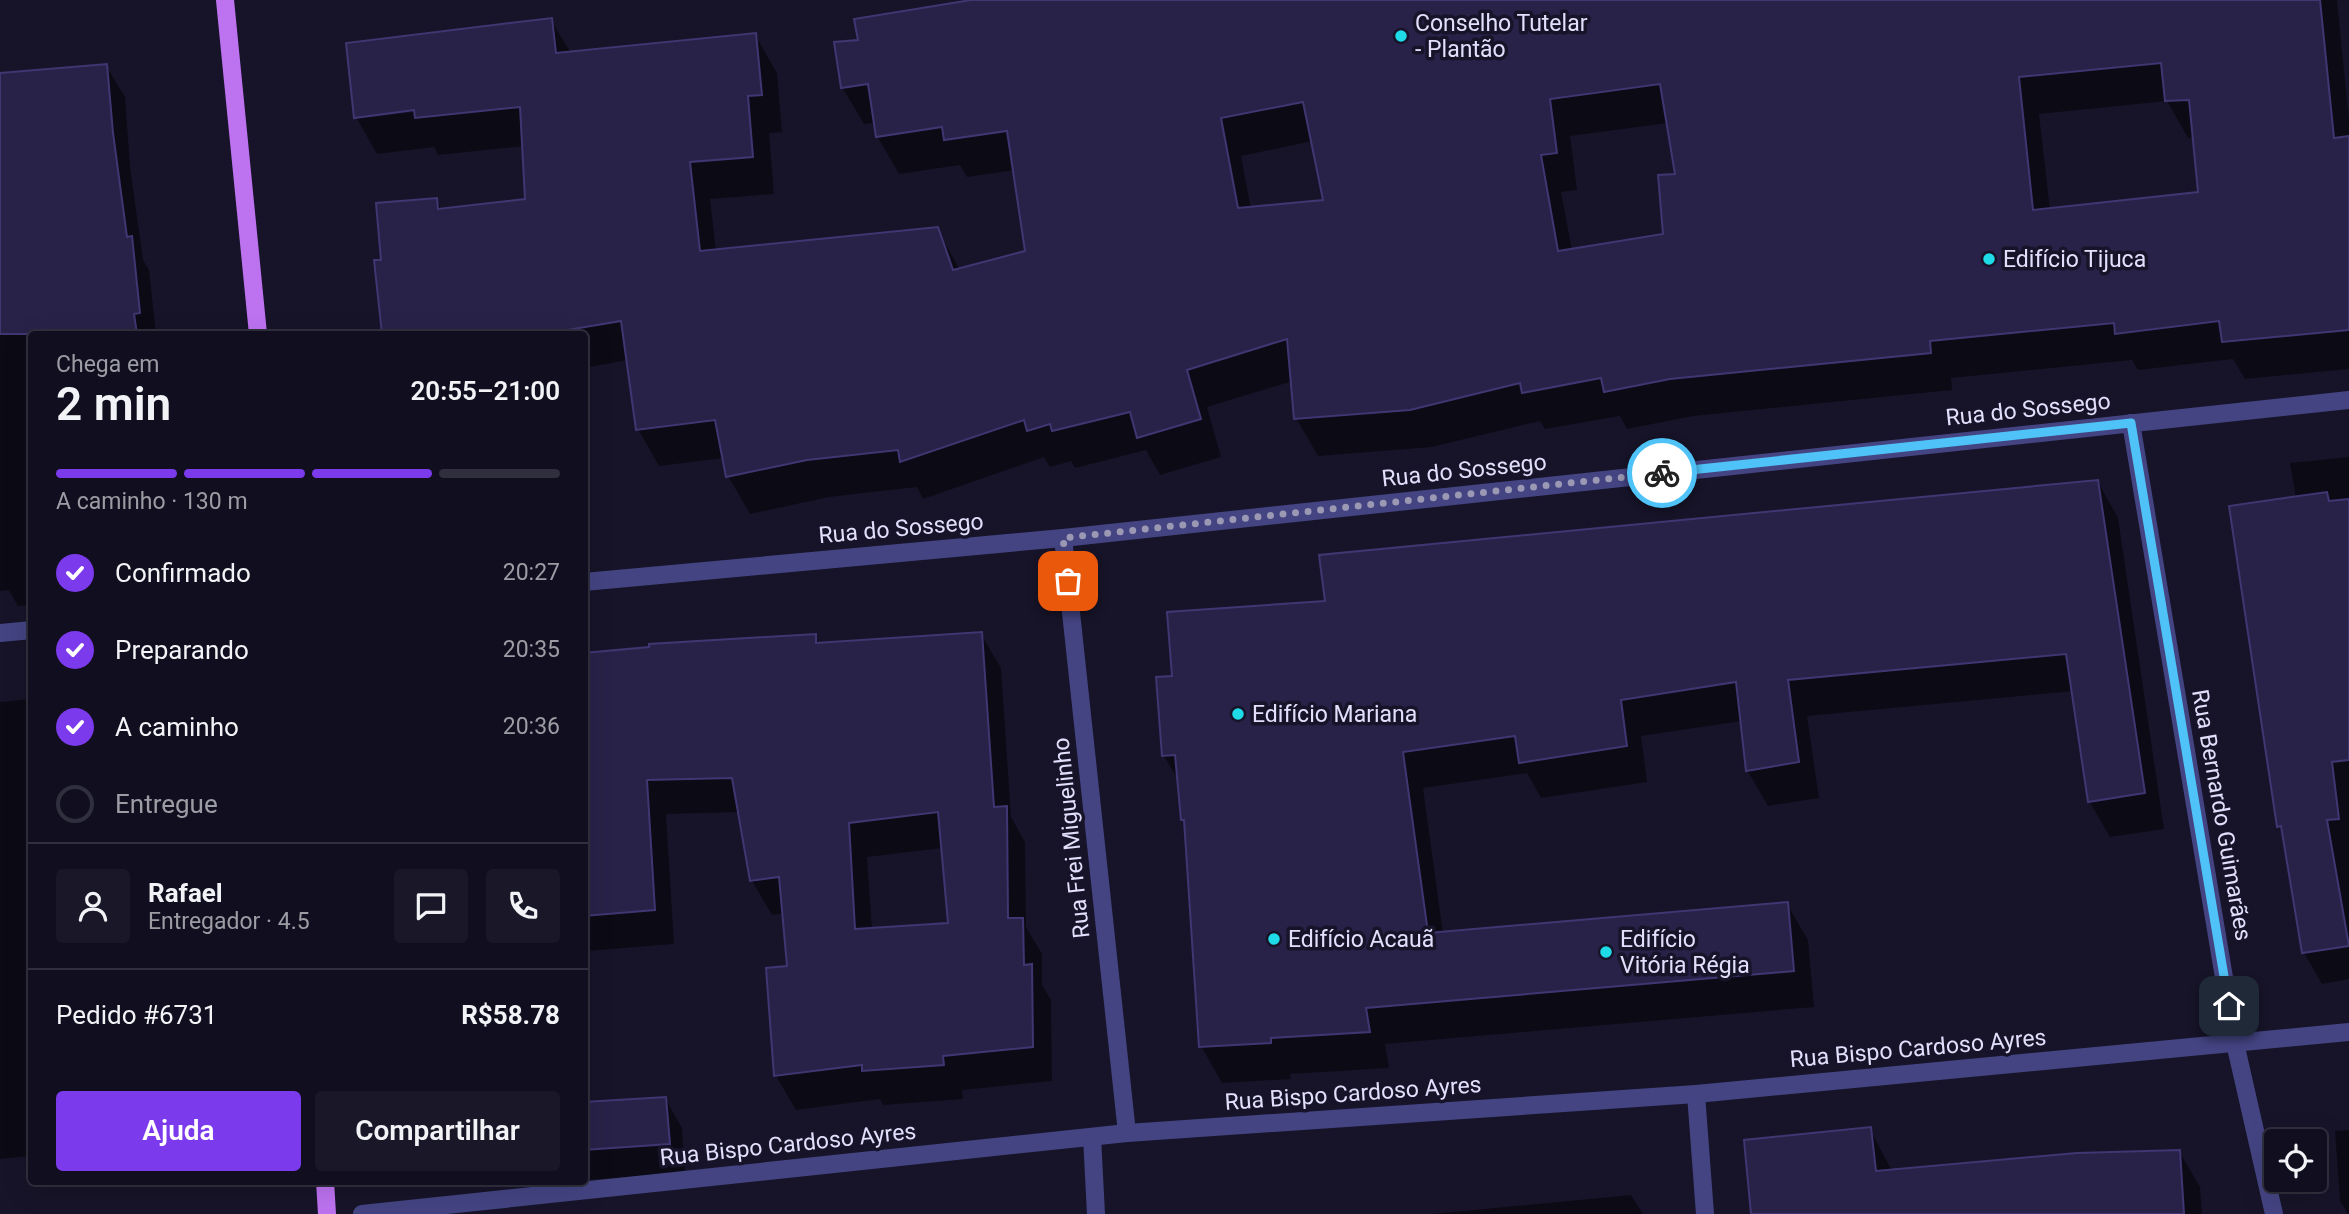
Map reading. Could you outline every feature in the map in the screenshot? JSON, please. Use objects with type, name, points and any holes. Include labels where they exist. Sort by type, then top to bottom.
[{"type":"main road","points":[[225,0],[258,331]]},
{"type":"main road","points":[[325,1185],[327,1214]]},
{"type":"street","name":"Rua do Sossego","points":[[588,582],[1063,538],[2349,400]]},
{"type":"street","name":"Rua Bernardo Guimarães","points":[[2131,423],[2235,1043],[2274,1214]]},
{"type":"street","name":"Rua Frei Miguelinho","points":[[1063,538],[1127,1133]]},
{"type":"street","points":[[0,633],[28,630]]},
{"type":"street","name":"Rua Bispo Cardoso Ayres","points":[[362,1214],[1127,1133],[1696,1094],[2349,1032]]},
{"type":"street","points":[[1696,1094],[1705,1214]]},
{"type":"street","points":[[1092,1137],[1096,1214]]},
{"type":"building","points":[[971,0],[2320,0],[2334,138],[2349,136],[2349,330],[2222,342],[2219,321],[2115,334],[2114,323],[1930,341],[1931,353],[1670,379],[1604,392],[1601,378],[1522,393],[1520,383],[1410,410],[1294,419],[1287,339],[1187,370],[1201,419],[1137,438],[1130,412],[1052,431],[1050,424],[1027,431],[1024,420],[900,462],[898,450],[807,460],[726,477],[715,420],[636,430],[621,321],[562,331],[382,331],[374,260],[381,260],[376,203],[437,198],[438,209],[525,199],[520,107],[415,118],[414,110],[354,118],[346,43],[552,18],[556,53],[756,33],[762,95],[748,96],[753,157],[690,162],[700,251],[938,227],[953,270],[1025,251],[1007,131],[944,140],[942,127],[876,137],[868,84],[841,88],[834,42],[858,40],[854,19]],"holes":[[[2161,63],[2165,101],[2189,100],[2198,192],[2033,210],[2019,77]],[[1660,84],[1675,174],[1658,175],[1663,234],[1558,251],[1541,155],[1557,153],[1550,99]],[[1303,102],[1323,200],[1238,208],[1221,118]]]},
{"type":"building","points":[[107,64],[127,237],[132,236],[140,313],[134,314],[137,331],[28,331],[28,334],[0,334],[0,73]]},
{"type":"building","points":[[2098,480],[2145,793],[2088,802],[2066,654],[1788,680],[1799,762],[1746,771],[1736,682],[1621,700],[1627,746],[1519,763],[1515,736],[1403,752],[1428,933],[1788,902],[1794,971],[1366,1008],[1370,1032],[1271,1038],[1271,1043],[1199,1047],[1184,820],[1181,820],[1175,755],[1162,756],[1156,677],[1172,676],[1167,612],[1325,601],[1319,555]]},
{"type":"building","points":[[2327,492],[2329,501],[2349,499],[2349,760],[2332,762],[2339,819],[2327,820],[2349,946],[2302,953],[2281,826],[2277,827],[2229,506]]},
{"type":"building","points":[[982,632],[994,807],[1007,806],[1008,918],[1023,918],[1024,965],[1032,964],[1033,1047],[943,1056],[944,1065],[862,1071],[862,1065],[774,1076],[766,968],[787,966],[779,877],[750,881],[732,778],[647,780],[655,910],[588,916],[588,653],[649,647],[649,644],[816,634],[816,643]],"holes":[[[938,812],[948,923],[855,929],[849,823]]]},
{"type":"building","points":[[666,1097],[670,1144],[588,1150],[588,1102]]},
{"type":"building","points":[[1871,1127],[1876,1171],[2077,1153],[2180,1150],[2184,1214],[1751,1214],[1744,1140]]},
{"type":"way so far","points":[[1068,581],[1063,538],[1662,473]]},
{"type":"place","name":"Conselho Tutelar - Plantão","points":[[1401,36]]},
{"type":"place","name":"Edifício Tijuca","points":[[1989,259]]},
{"type":"place","name":"Edifício Mariana","points":[[1238,714]]},
{"type":"place","name":"Edifício Acauã","points":[[1274,939]]},
{"type":"place","name":"Edifício Vitória Régia","points":[[1606,952]]},
{"type":"route","points":[[1662,473],[2131,423],[2229,1006]]}]
